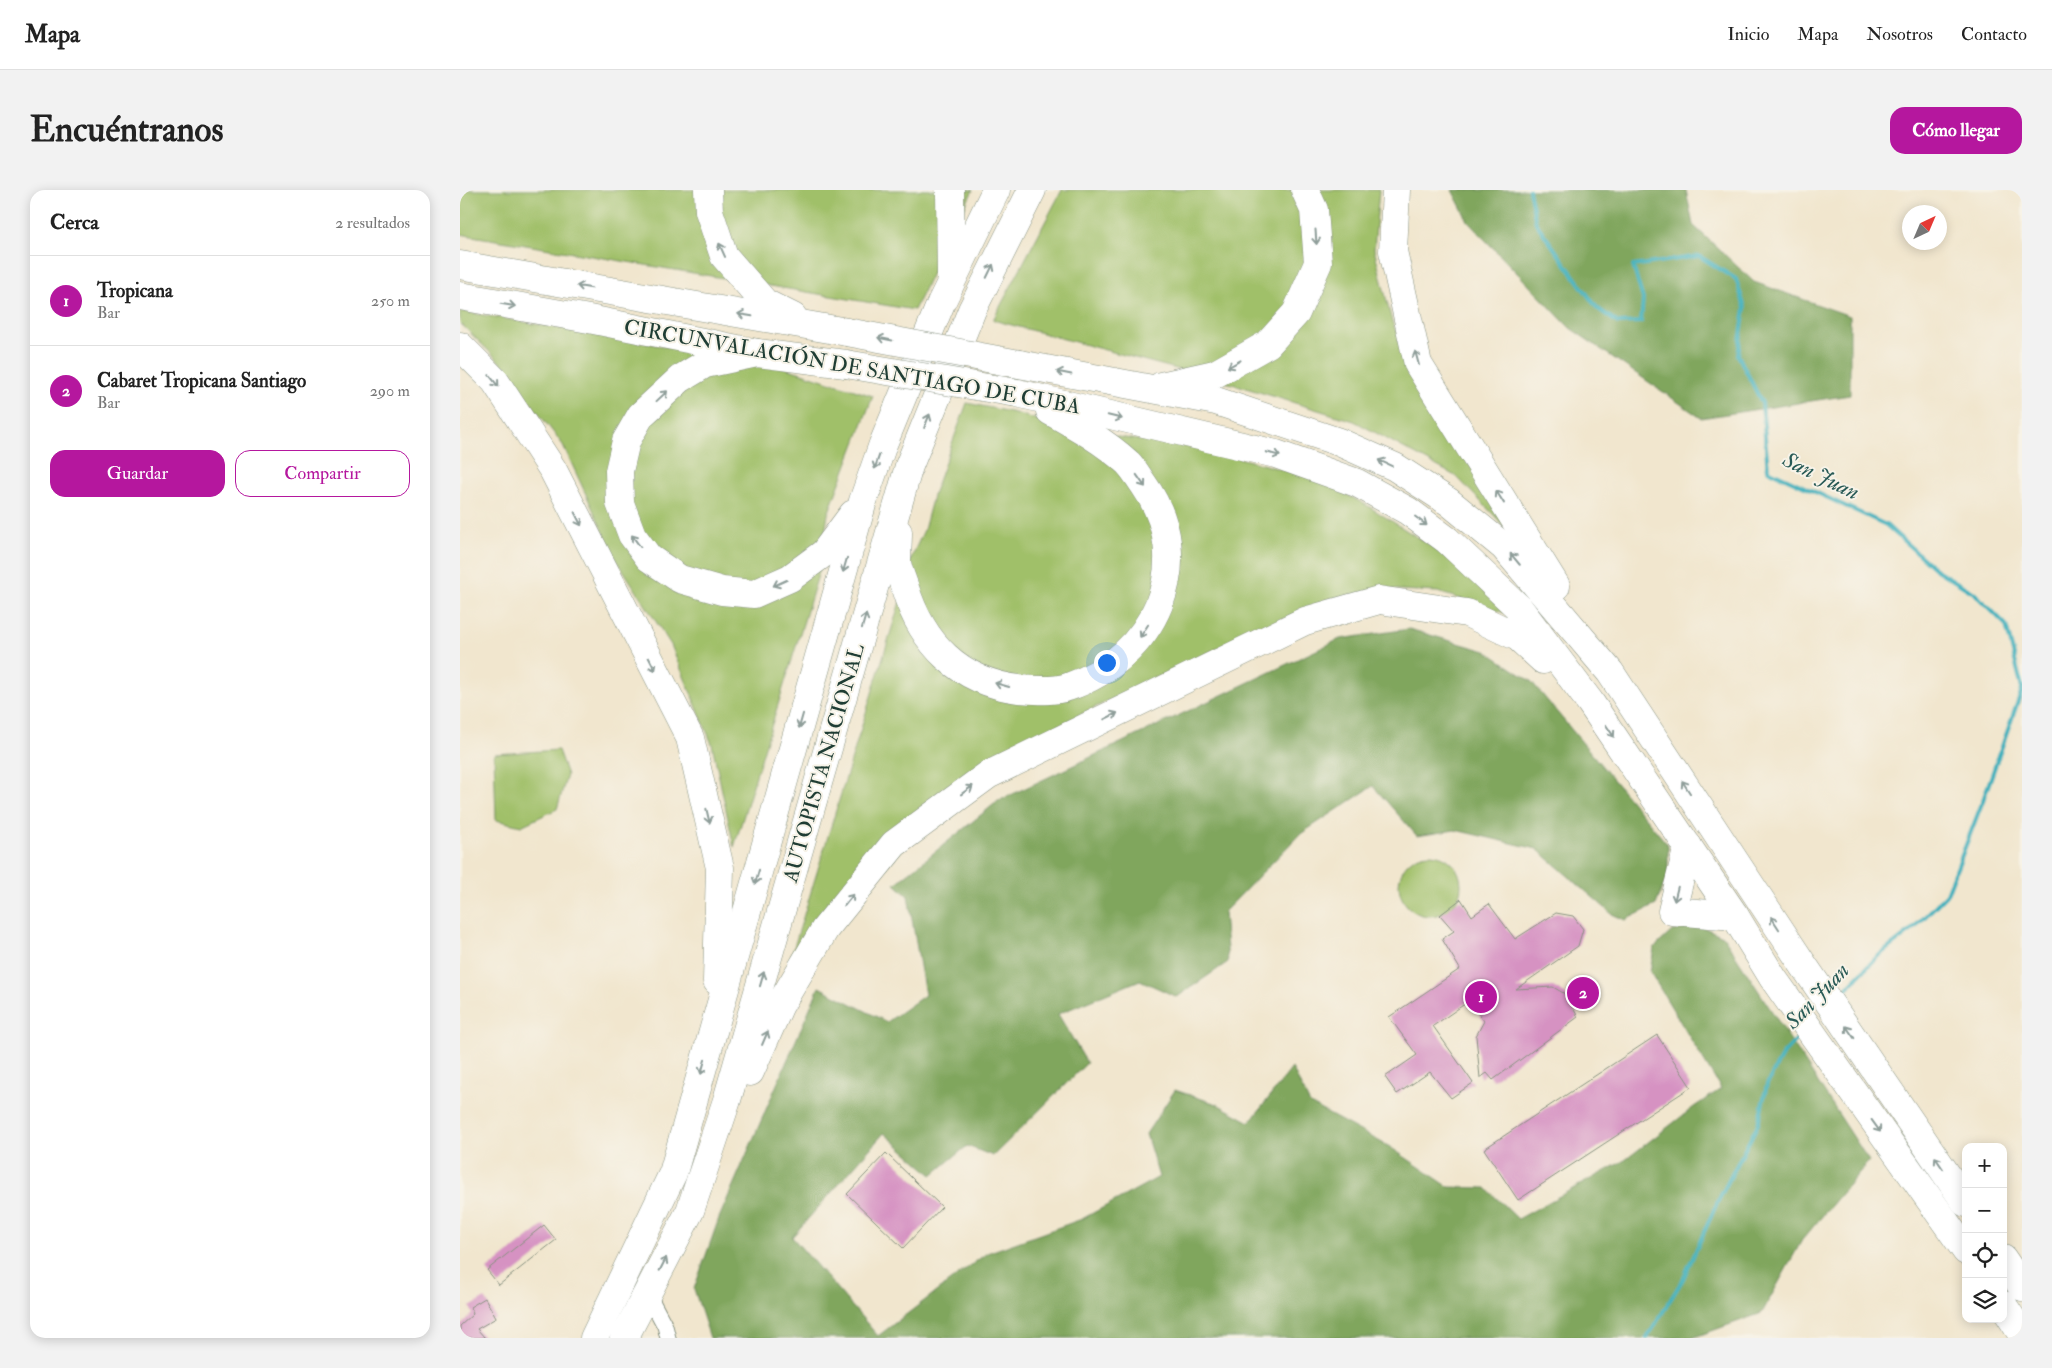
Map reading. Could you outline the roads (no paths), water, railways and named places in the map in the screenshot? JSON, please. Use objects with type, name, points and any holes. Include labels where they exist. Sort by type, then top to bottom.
[{"type":"highway","points":[[708,190],[709,211],[724,256],[765,303],[810,326]]},
{"type":"highway","points":[[950,190],[950,286]]},
{"type":"highway","name":"AUTOPISTA NACIONAL","points":[[594,1338],[673,1173],[863,501],[883,444],[941,303],[996,190]]},
{"type":"highway","name":"AUTOPISTA NACIONAL","points":[[624,1338],[690,1211],[728,1100],[908,466],[972,310],[1002,246],[1032,190]]},
{"type":"highway","points":[[1002,246],[1045,190]]},
{"type":"highway","points":[[1147,389],[1215,374],[1268,344],[1296,313],[1318,263],[1314,210],[1305,190]]},
{"type":"highway","points":[[1396,190],[1392,251],[1418,364],[1610,672]]},
{"type":"highway","name":"CIRCUNVALACIÓN DE SANTIAGO DE CUBA","points":[[460,266],[847,332],[1216,401],[1339,442],[1395,467],[1449,502],[1504,547],[1610,672],[1802,964],[1878,1072],[1962,1197]]},
{"type":"highway","name":"CIRCUNVALACIÓN DE SANTIAGO DE CUBA","points":[[460,296],[588,319],[757,353],[846,364],[1017,392],[1276,454],[1358,483],[1408,511],[1448,540],[1519,608],[1590,702],[1735,916],[1773,978],[1962,1245]]},
{"type":"highway","points":[[460,346],[495,381],[553,470],[690,738],[720,868],[718,968],[713,1032]]},
{"type":"highway","points":[[757,353],[705,364],[680,379],[641,415],[626,441],[619,471],[620,503],[632,535],[649,558],[680,579],[722,592],[754,594],[790,578],[824,553],[863,501]]},
{"type":"highway","points":[[908,466],[898,519],[898,563],[912,610],[933,645],[963,671],[1004,687],[1037,691],[1067,687],[1109,667],[1137,642],[1156,613],[1168,573],[1167,535],[1156,502],[1129,464],[1086,430],[1017,392]]},
{"type":"highway","points":[[690,1211],[780,1004],[825,929],[894,844],[988,775],[1305,622],[1379,600],[1467,613],[1518,638],[1590,702]]},
{"type":"highway","points":[[1688,846],[1672,911],[1735,916]]},
{"type":"highway","points":[[2007,1265],[2022,1287]]},
{"type":"highway","points":[[2007,1302],[2022,1317]]},
{"type":"highway","points":[[2007,1311],[2022,1334]]},
{"type":"street","points":[[648,1294],[665,1326],[668,1338]]},
{"type":"waterway","name":"San Juan","points":[[1529,190],[1536,223],[1597,308],[1618,323],[1641,322],[1643,299],[1633,266],[1699,256],[1736,279],[1745,308],[1738,355],[1762,403],[1768,470],[1886,525],[1935,569],[1974,593],[2006,625],[2022,688]]},
{"type":"waterway","name":"San Juan","points":[[1838,997],[1878,956],[1912,930],[1947,894],[2022,690]]},
{"type":"waterway","name":"San Juan","points":[[1647,1338],[1683,1279],[1717,1203],[1758,1124],[1767,1084],[1783,1054],[1802,1034]]},
{"type":"place","name":"Cabaret Tropicana Santiago","points":[[1583,993]]},
{"type":"place","name":"Tropicana","points":[[1481,997]]}]
